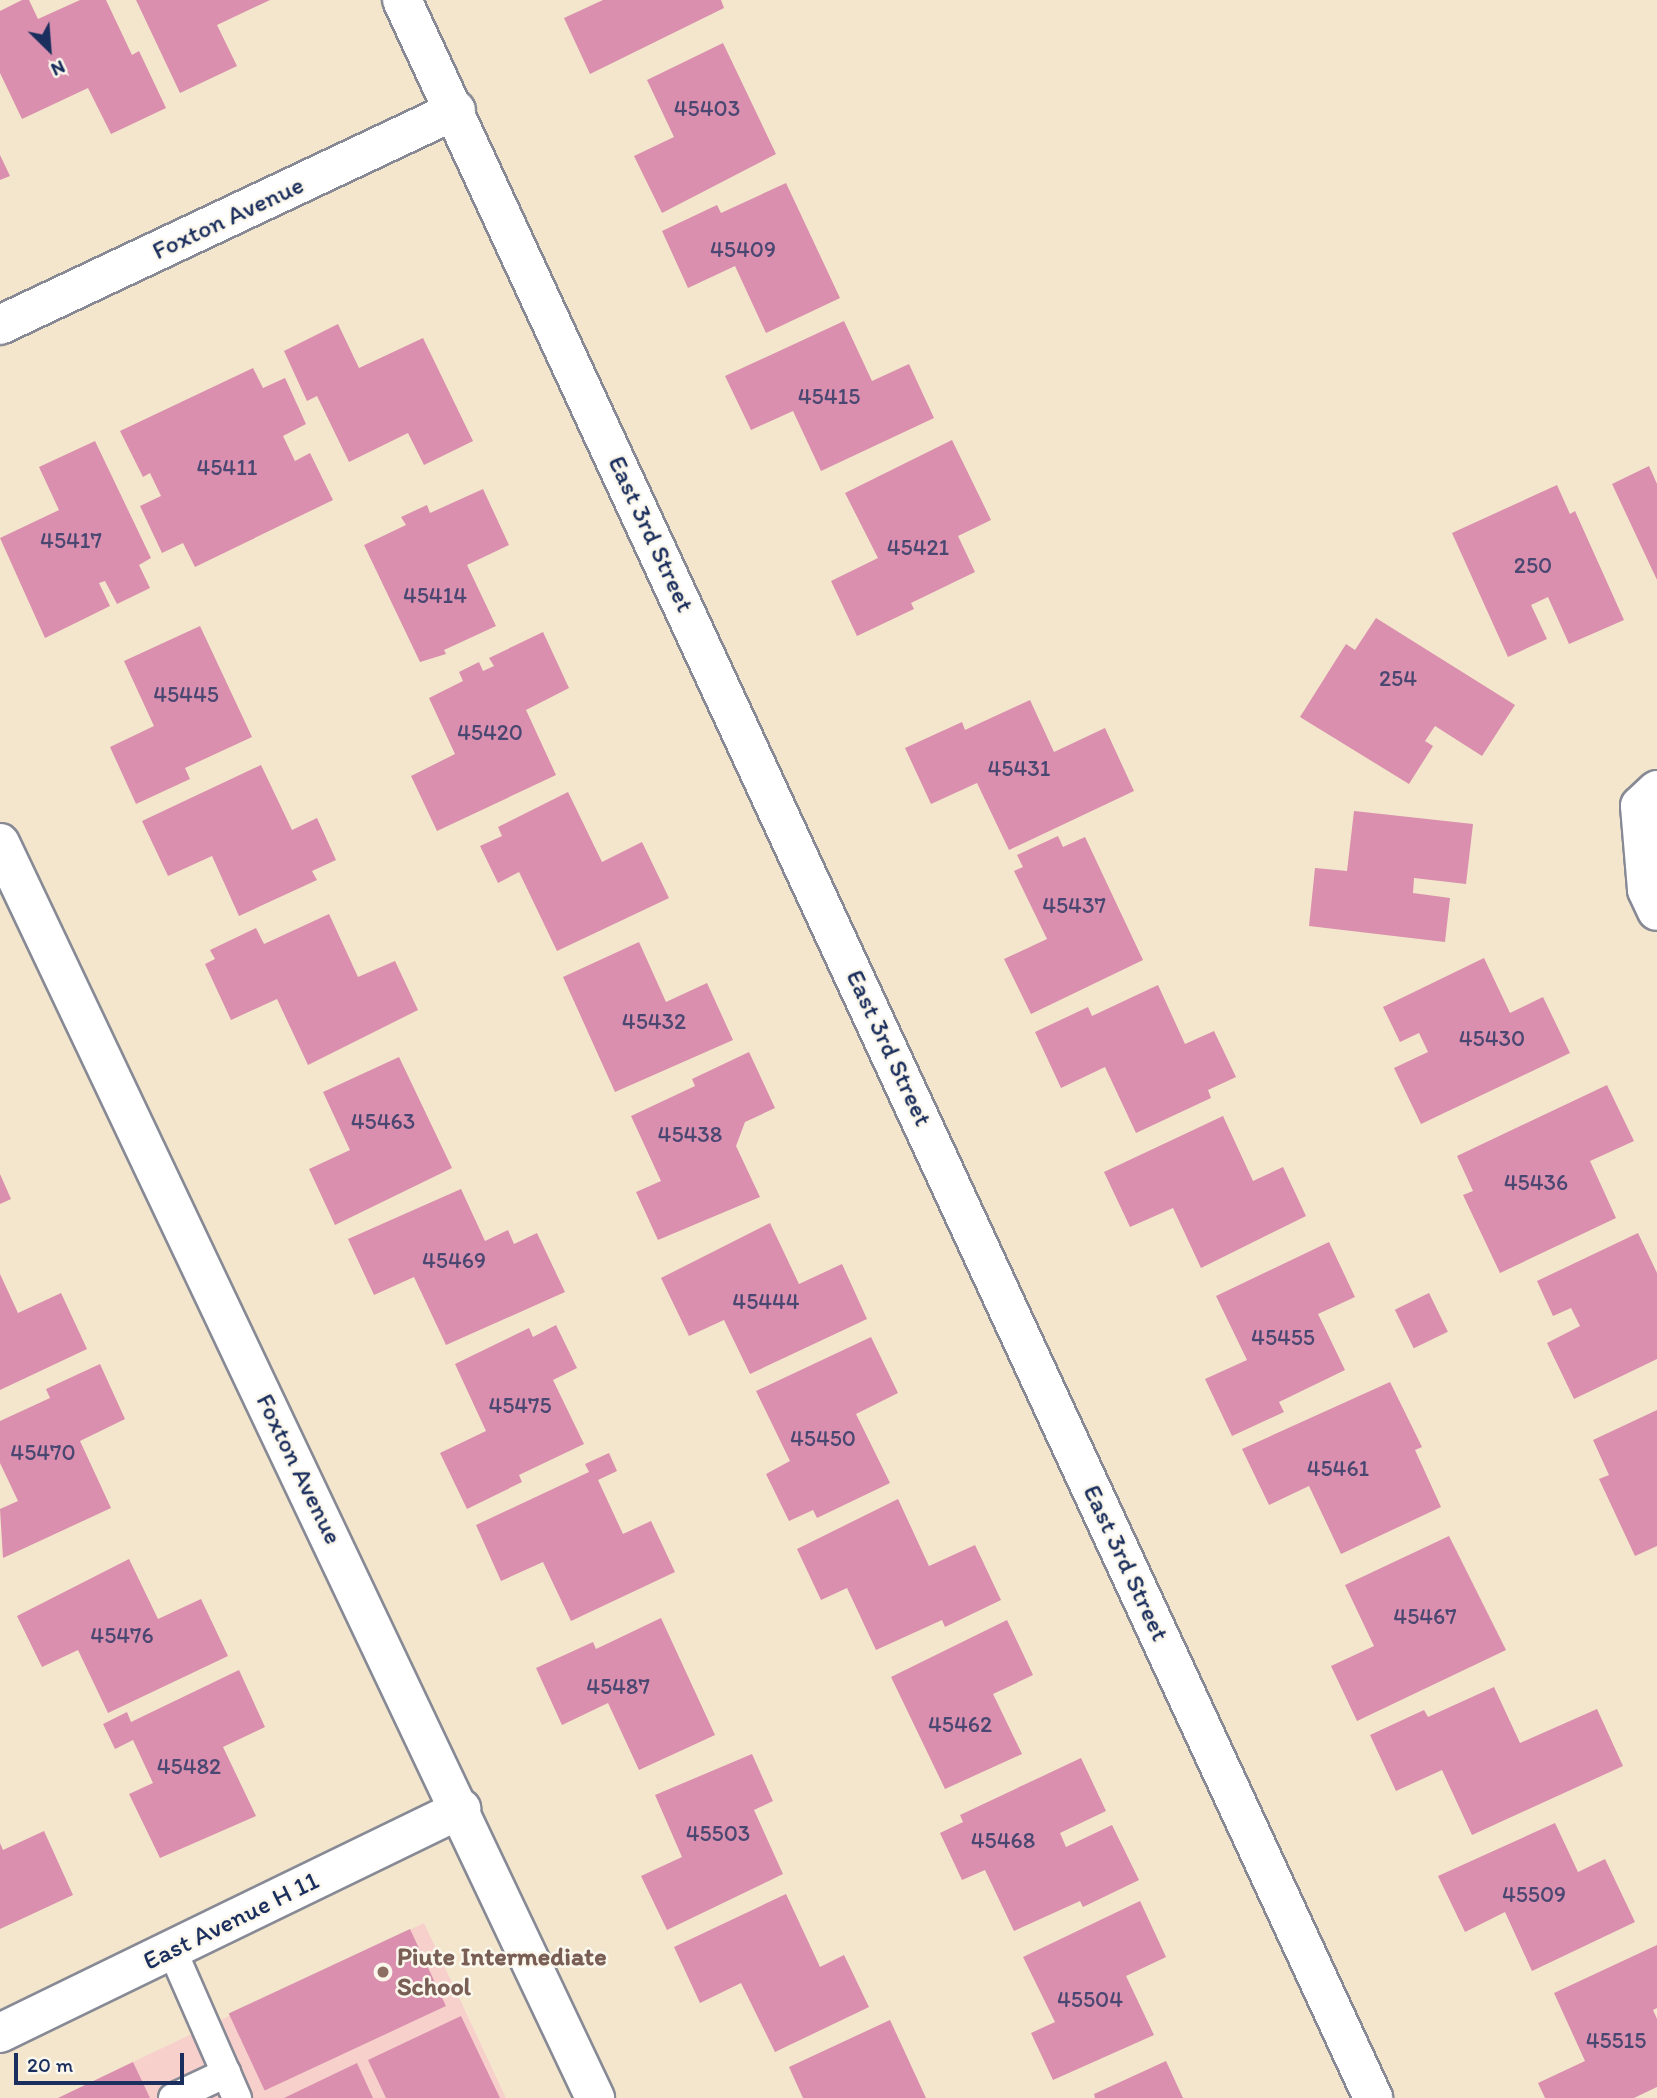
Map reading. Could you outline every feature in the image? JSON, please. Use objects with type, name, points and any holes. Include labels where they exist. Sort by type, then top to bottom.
[{"type":"street","name":"East 3rd Street","points":[[402,0],[456,110],[1373,2098]]},
{"type":"street","name":"Foxton Avenue","points":[[0,325],[456,110]]},
{"type":"street","points":[[1649,798],[1647,890],[1657,911]]},
{"type":"street","name":"Foxton Avenue","points":[[0,843],[461,1809],[595,2098]]},
{"type":"street","name":"East Avenue H 11","points":[[0,2033],[461,1809]]},
{"type":"lane","points":[[172,1950],[232,2086],[173,2098]]},
{"type":"shaded area","name":"Piute Intermediate School","points":[[424,1923],[506,2098],[58,2098],[133,2062]]},
{"type":"building","points":[[22,0],[29,0],[38,19],[80,0],[106,0],[132,55],[139,51],[166,108],[111,134],[88,88],[22,119],[0,73],[0,11]]},
{"type":"building","points":[[136,0],[270,0],[217,25],[237,66],[180,93]]},
{"type":"building","points":[[603,0],[721,0],[724,8],[590,74],[564,18]]},
{"type":"building","points":[[723,43],[776,154],[662,213],[634,156],[674,137],[647,80]]},
{"type":"building","points":[[0,155],[10,176],[0,180]]},
{"type":"building","points":[[786,183],[840,298],[766,333],[735,266],[688,288],[662,231],[717,205],[721,213]]},
{"type":"building","points":[[844,321],[872,381],[909,364],[934,418],[821,471],[793,411],[751,430],[725,376]]},
{"type":"building","points":[[338,324],[359,368],[423,338],[473,441],[424,465],[408,433],[349,462],[317,396],[307,401],[284,351]]},
{"type":"building","points":[[253,368],[263,388],[285,378],[306,424],[283,436],[295,461],[310,453],[333,500],[195,567],[183,543],[162,553],[140,506],[161,496],[150,473],[143,477],[120,431]]},
{"type":"building","points":[[952,440],[991,520],[958,536],[975,572],[911,603],[914,609],[857,636],[831,581],[878,558],[845,493]]},
{"type":"building","points":[[95,441],[151,558],[139,565],[150,588],[117,604],[105,581],[99,583],[110,606],[45,638],[0,538],[59,510],[39,467]]},
{"type":"building","points":[[1649,466],[1657,484],[1657,580],[1612,484]]},
{"type":"building","points":[[1557,485],[1570,514],[1575,511],[1624,620],[1569,644],[1548,597],[1531,605],[1547,639],[1508,657],[1452,533]]},
{"type":"building","points":[[483,489],[509,545],[467,565],[496,626],[444,650],[446,654],[420,662],[364,545],[406,525],[401,517],[427,505],[430,513]]},
{"type":"building","points":[[1376,618],[1515,705],[1482,756],[1435,726],[1425,741],[1433,746],[1409,784],[1300,717],[1346,644],[1355,650]]},
{"type":"building","points":[[200,626],[252,737],[185,768],[190,779],[136,804],[110,747],[154,726],[124,661]]},
{"type":"building","points":[[543,632],[569,688],[526,710],[556,775],[437,831],[411,776],[455,754],[429,698],[463,681],[459,672],[479,662],[483,671],[494,666],[489,658]]},
{"type":"building","points":[[1030,700],[1054,752],[1105,728],[1134,791],[1009,850],[977,783],[931,804],[905,748],[962,722],[965,730]]},
{"type":"building","points":[[261,765],[292,830],[317,818],[336,860],[312,871],[317,880],[239,916],[212,856],[168,876],[142,821]]},
{"type":"building","points":[[568,792],[602,862],[642,842],[669,898],[557,951],[519,872],[498,883],[480,846],[502,836],[498,827]]},
{"type":"building","points":[[1354,811],[1473,824],[1466,884],[1414,878],[1413,893],[1450,898],[1445,942],[1309,926],[1315,868],[1347,871]]},
{"type":"building","points":[[1058,836],[1063,847],[1085,837],[1143,960],[1031,1014],[1004,959],[1047,939],[1014,871],[1023,867],[1017,855]]},
{"type":"building","points":[[329,914],[358,977],[395,961],[418,1010],[308,1065],[277,999],[231,1020],[205,964],[215,959],[210,950],[256,928],[264,944]]},
{"type":"building","points":[[639,942],[666,1002],[707,983],[733,1040],[615,1092],[563,977]]},
{"type":"building","points":[[1484,958],[1510,1013],[1543,997],[1570,1053],[1421,1124],[1394,1068],[1428,1052],[1419,1033],[1400,1042],[1383,1007]]},
{"type":"building","points":[[1158,985],[1185,1044],[1214,1031],[1236,1077],[1208,1090],[1211,1098],[1136,1133],[1105,1067],[1061,1088],[1035,1032],[1088,1007],[1092,1016]]},
{"type":"building","points":[[749,1052],[775,1108],[745,1122],[736,1146],[760,1197],[658,1240],[636,1192],[661,1181],[631,1116],[695,1086],[692,1079]]},
{"type":"building","points":[[399,1057],[452,1168],[335,1225],[309,1169],[350,1150],[323,1092]]},
{"type":"building","points":[[1607,1085],[1634,1141],[1590,1161],[1616,1218],[1500,1273],[1463,1195],[1473,1191],[1457,1156]]},
{"type":"building","points":[[1223,1116],[1253,1181],[1283,1167],[1306,1216],[1201,1268],[1173,1208],[1130,1227],[1104,1172]]},
{"type":"building","points":[[0,1174],[11,1199],[0,1204]]},
{"type":"building","points":[[461,1189],[485,1241],[508,1230],[514,1244],[537,1233],[565,1292],[446,1345],[414,1277],[374,1295],[348,1239]]},
{"type":"building","points":[[770,1223],[799,1284],[842,1264],[867,1319],[750,1374],[724,1320],[689,1336],[661,1278]]},
{"type":"building","points":[[1638,1233],[1657,1273],[1657,1359],[1574,1399],[1547,1343],[1580,1326],[1571,1308],[1553,1316],[1537,1281]]},
{"type":"building","points":[[1329,1242],[1355,1297],[1318,1314],[1345,1370],[1279,1402],[1284,1412],[1232,1436],[1205,1379],[1247,1360],[1216,1296]]},
{"type":"building","points":[[0,1274],[18,1313],[61,1293],[87,1349],[0,1390]]},
{"type":"building","points":[[1429,1293],[1448,1332],[1414,1348],[1395,1310]]},
{"type":"building","points":[[556,1325],[577,1368],[553,1380],[584,1444],[519,1475],[522,1482],[467,1509],[440,1453],[486,1431],[455,1364],[529,1328],[533,1337]]},
{"type":"building","points":[[871,1337],[898,1393],[856,1414],[890,1483],[817,1518],[813,1510],[789,1521],[766,1474],[790,1461],[756,1391]]},
{"type":"building","points":[[100,1364],[125,1419],[80,1441],[111,1508],[3,1558],[0,1509],[18,1501],[0,1463],[0,1421],[50,1398],[46,1389]]},
{"type":"building","points":[[1390,1382],[1422,1447],[1415,1450],[1441,1507],[1341,1554],[1309,1486],[1269,1505],[1242,1449]]},
{"type":"building","points":[[1657,1410],[1657,1546],[1635,1556],[1599,1479],[1609,1475],[1593,1440]]},
{"type":"building","points":[[609,1453],[617,1471],[598,1480],[623,1534],[651,1521],[675,1572],[571,1621],[543,1562],[501,1581],[476,1525],[589,1472],[585,1464]]},
{"type":"building","points":[[898,1499],[929,1566],[975,1545],[1001,1600],[945,1627],[942,1620],[876,1650],[847,1588],[821,1600],[797,1549]]},
{"type":"building","points":[[1449,1536],[1506,1650],[1357,1721],[1331,1666],[1374,1646],[1345,1585]]},
{"type":"building","points":[[129,1559],[158,1619],[201,1599],[228,1656],[108,1713],[78,1650],[42,1667],[17,1616]]},
{"type":"building","points":[[661,1618],[715,1735],[639,1770],[608,1703],[562,1725],[536,1668],[593,1642],[596,1649]]},
{"type":"building","points":[[1007,1620],[1033,1675],[993,1694],[1022,1754],[945,1789],[891,1677]]},
{"type":"building","points":[[239,1670],[265,1727],[223,1747],[256,1816],[160,1858],[129,1794],[153,1783],[133,1740],[115,1749],[103,1724],[127,1712],[131,1722]]},
{"type":"building","points":[[1494,1687],[1520,1743],[1597,1709],[1623,1766],[1472,1835],[1442,1770],[1396,1791],[1370,1735],[1424,1710],[1428,1717]]},
{"type":"building","points":[[752,1754],[773,1801],[754,1810],[783,1874],[667,1930],[641,1876],[682,1857],[655,1795]]},
{"type":"building","points":[[1081,1758],[1106,1811],[1060,1833],[1066,1847],[1112,1825],[1139,1880],[1083,1907],[1080,1901],[1014,1931],[985,1870],[962,1880],[940,1833],[963,1822],[960,1815]]},
{"type":"building","points":[[1555,1823],[1578,1872],[1605,1859],[1635,1922],[1532,1971],[1505,1912],[1465,1932],[1438,1876]]},
{"type":"building","points":[[44,1831],[73,1895],[0,1929],[0,1843],[3,1850]]},
{"type":"building","points":[[786,1894],[820,1967],[844,1955],[869,2007],[775,2052],[741,1983],[700,2003],[674,1947]]},
{"type":"building","points":[[1140,1901],[1166,1957],[1126,1976],[1154,2035],[1053,2080],[1031,2033],[1055,2022],[1023,1957]]},
{"type":"building","points":[[410,1929],[446,2006],[265,2091],[229,2014]]},
{"type":"building","points":[[1657,1945],[1657,2008],[1653,2010],[1657,2019],[1657,2087],[1634,2098],[1545,2098],[1538,2083],[1585,2061],[1554,1993]]},
{"type":"building","points":[[461,2016],[500,2098],[386,2098],[368,2060]]},
{"type":"building","points":[[890,2020],[926,2098],[803,2098],[789,2067]]},
{"type":"building","points":[[1166,2061],[1183,2098],[1095,2098],[1094,2094]]},
{"type":"building","points":[[133,2062],[150,2098],[58,2098]]},
{"type":"building","points":[[357,2063],[373,2098],[284,2098]]},
{"type":"place","name":"Piute Intermediate School","points":[[383,1972]]}]
